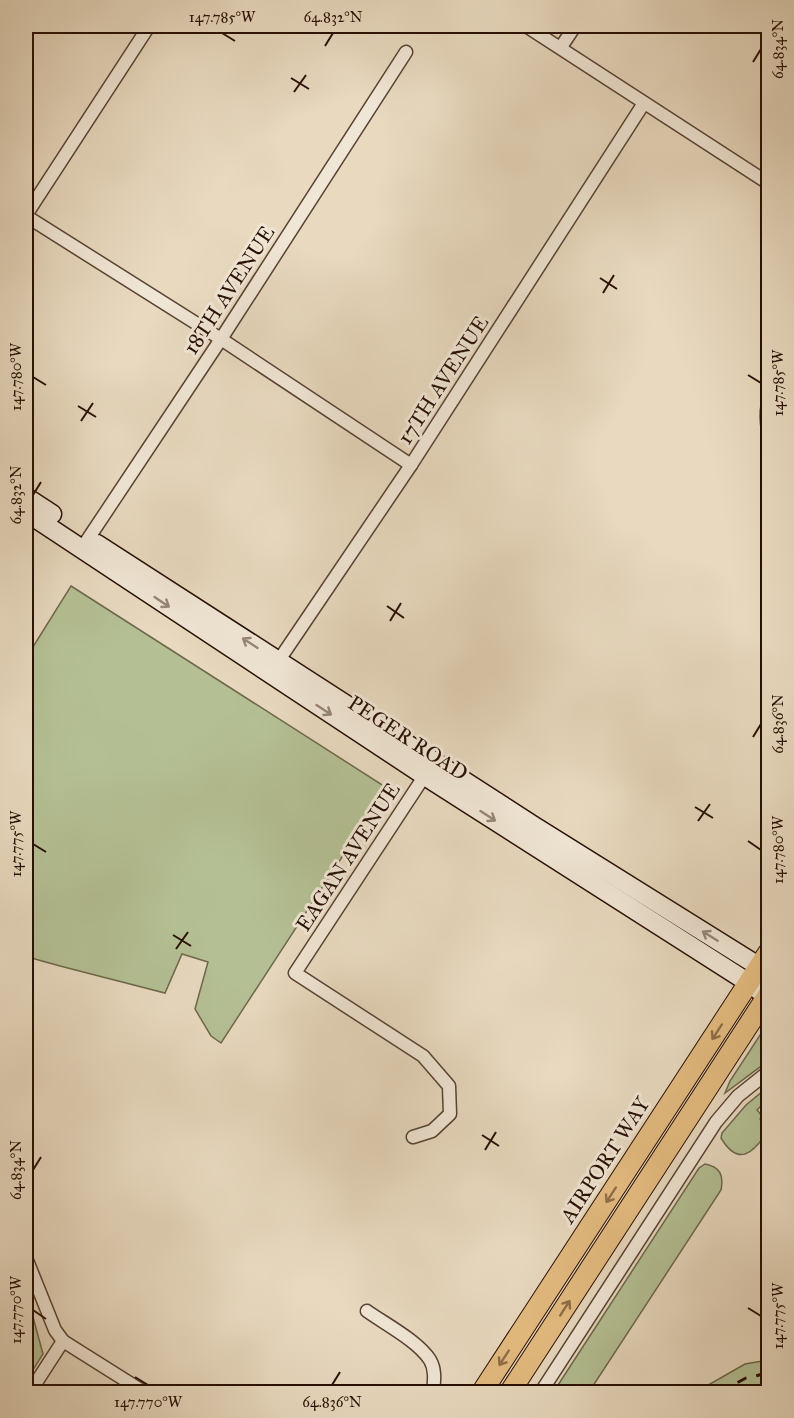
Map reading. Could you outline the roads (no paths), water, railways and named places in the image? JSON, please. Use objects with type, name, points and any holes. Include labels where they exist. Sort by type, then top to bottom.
[{"type":"main road","name":"PEGER ROAD","points":[[26,497],[86,543],[429,769],[761,968],[768,996]]},
{"type":"main road","name":"PEGER ROAD","points":[[26,512],[86,543]]},
{"type":"main road","name":"AIRPORT WAY","points":[[482,1392],[761,968]]},
{"type":"main road","points":[[510,1392],[768,996]]},
{"type":"street","points":[[148,26],[26,216],[221,339],[411,465]]},
{"type":"street","points":[[526,26],[768,183]]},
{"type":"street","points":[[561,47],[575,26]]},
{"type":"street","points":[[764,26],[768,29]]},
{"type":"street","name":"18TH AVENUE","points":[[86,543],[406,52]]},
{"type":"street","name":"17TH AVENUE","points":[[273,668],[411,465],[644,104]]},
{"type":"street","name":"EAGAN AVENUE","points":[[413,1137],[432,1131],[450,1114],[449,1086],[423,1056],[295,973],[429,769]]},
{"type":"street","points":[[541,1392],[716,1122],[738,1096],[768,1072]]},
{"type":"street","points":[[26,1258],[55,1330],[63,1341],[144,1392]]},
{"type":"street","points":[[367,1311],[422,1350],[431,1362],[435,1380],[433,1392]]},
{"type":"street","points":[[30,1392],[63,1341]]},
{"type":"railway","points":[[720,1392],[746,1378],[768,1373]]}]
